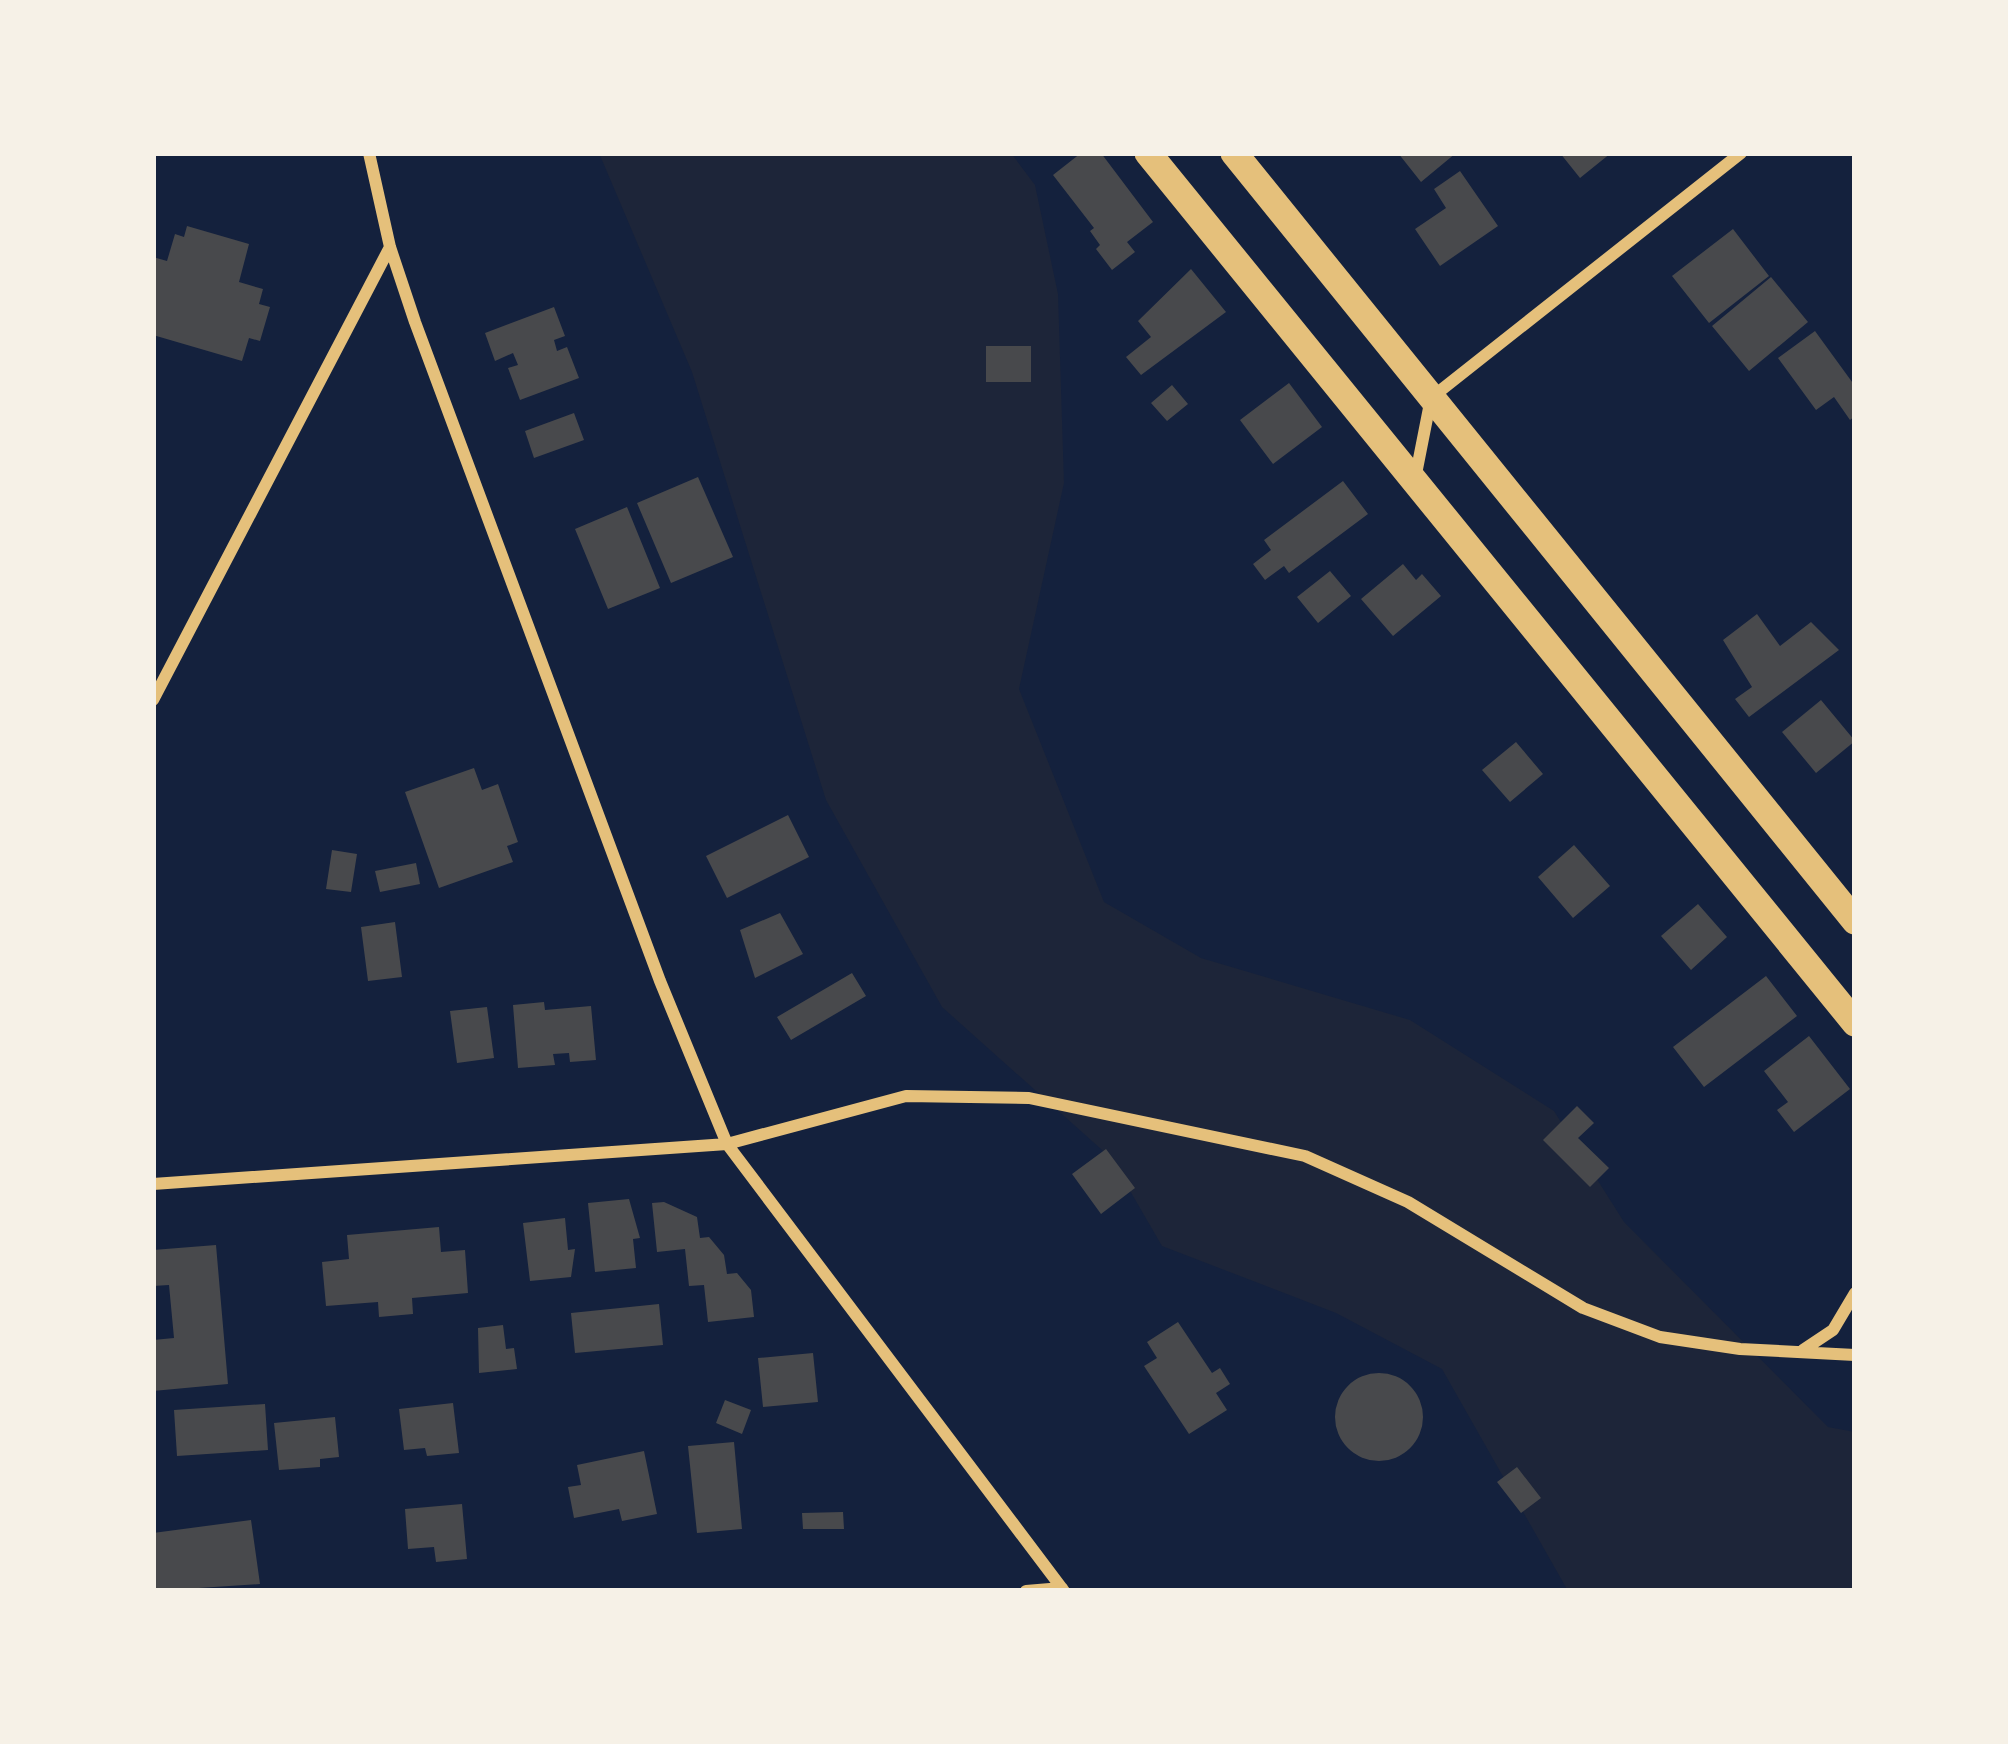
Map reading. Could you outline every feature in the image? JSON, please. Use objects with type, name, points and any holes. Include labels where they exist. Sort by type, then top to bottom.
[{"type":"main road","points":[[1148,153],[1855,1023]]},
{"type":"main road","points":[[1234,153],[1855,922]]},
{"type":"street","points":[[369,153],[390,247],[652,959],[727,1144],[1063,1590]]},
{"type":"street","points":[[1415,482],[1432,398],[1741,153]]},
{"type":"street","points":[[153,700],[390,247]]},
{"type":"street","points":[[153,1184],[727,1144],[906,1096],[988,1094],[1070,1105],[1266,1144],[1340,1169],[1408,1202],[1582,1308],[1641,1331],[1699,1345],[1855,1355]]},
{"type":"street","points":[[1802,1350],[1833,1330],[1855,1293]]},
{"type":"street","points":[[1027,1591],[1063,1590]]},
{"type":"shaded area","points":[[599,153],[1011,153],[1035,185],[1058,294],[1064,483],[1019,689],[1104,902],[1201,958],[1410,1020],[1554,1111],[1624,1222],[1828,1427],[1855,1432],[1855,1591],[1568,1591],[1442,1369],[1336,1313],[1162,1246],[1111,1158],[942,1007],[826,800],[692,372]]},
{"type":"building","points":[[1081,153],[1101,153],[1153,222],[1127,242],[1135,252],[1112,270],[1096,249],[1100,245],[1090,231],[1094,228],[1053,175]]},
{"type":"building","points":[[1398,153],[1456,153],[1421,182]]},
{"type":"building","points":[[1560,153],[1611,153],[1580,178]]},
{"type":"building","points":[[1460,171],[1498,226],[1440,266],[1415,229],[1446,208],[1434,189]]},
{"type":"building","points":[[187,226],[249,244],[239,282],[263,289],[259,304],[270,307],[260,341],[249,338],[242,361],[153,335],[153,257],[167,261],[175,234],[184,237]]},
{"type":"building","points":[[1733,229],[1769,276],[1709,323],[1672,276]]},
{"type":"building","points":[[1191,269],[1226,312],[1141,375],[1126,357],[1151,337],[1138,321]]},
{"type":"building","points":[[1771,277],[1808,322],[1749,371],[1712,326]]},
{"type":"building","points":[[554,307],[565,336],[554,340],[557,351],[567,347],[579,378],[520,400],[508,368],[518,365],[513,353],[495,361],[485,333]]},
{"type":"building","points":[[1815,331],[1855,386],[1855,416],[1850,420],[1834,397],[1816,410],[1778,358]]},
{"type":"building","points":[[986,346],[1031,346],[1031,382],[986,382]]},
{"type":"building","points":[[1289,383],[1322,427],[1273,464],[1240,420]]},
{"type":"building","points":[[1172,385],[1188,404],[1167,421],[1151,403]]},
{"type":"building","points":[[574,413],[584,440],[534,458],[525,431]]},
{"type":"building","points":[[698,477],[733,557],[671,583],[637,503]]},
{"type":"building","points":[[1343,481],[1368,514],[1289,573],[1284,566],[1265,580],[1253,564],[1271,550],[1264,540]]},
{"type":"building","points":[[627,507],[660,588],[608,609],[575,529]]},
{"type":"building","points":[[1403,564],[1416,580],[1422,574],[1441,596],[1393,636],[1361,599]]},
{"type":"building","points":[[1330,571],[1351,596],[1318,623],[1297,597]]},
{"type":"building","points":[[1757,614],[1780,646],[1811,622],[1839,650],[1749,717],[1735,699],[1752,687],[1723,640]]},
{"type":"building","points":[[1821,700],[1855,741],[1816,773],[1782,732]]},
{"type":"building","points":[[1516,742],[1543,774],[1510,802],[1482,770]]},
{"type":"building","points":[[474,768],[482,790],[498,784],[518,842],[507,846],[513,862],[439,888],[405,792]]},
{"type":"building","points":[[788,815],[809,857],[727,898],[706,856]]},
{"type":"building","points":[[1574,845],[1610,886],[1573,918],[1538,877]]},
{"type":"building","points":[[332,850],[357,854],[351,892],[326,889]]},
{"type":"building","points":[[416,863],[420,884],[380,892],[375,871]]},
{"type":"building","points":[[1698,904],[1727,937],[1691,970],[1661,936]]},
{"type":"building","points":[[780,913],[803,954],[755,978],[740,930]]},
{"type":"building","points":[[395,922],[402,977],[368,981],[361,927]]},
{"type":"building","points":[[852,973],[866,996],[791,1040],[777,1017]]},
{"type":"building","points":[[1766,976],[1797,1016],[1704,1087],[1673,1047]]},
{"type":"building","points":[[544,1002],[545,1010],[591,1006],[596,1060],[570,1062],[569,1053],[553,1054],[555,1065],[518,1068],[513,1005]]},
{"type":"building","points":[[487,1007],[494,1058],[457,1063],[450,1011]]},
{"type":"building","points":[[1809,1036],[1850,1089],[1794,1132],[1777,1110],[1788,1102],[1764,1071]]},
{"type":"building","points":[[1577,1106],[1594,1123],[1578,1138],[1609,1168],[1590,1187],[1543,1140]]},
{"type":"building","points":[[1106,1149],[1135,1188],[1101,1214],[1072,1174]]},
{"type":"building","points":[[629,1199],[640,1238],[633,1239],[636,1268],[595,1272],[588,1203]]},
{"type":"building","points":[[664,1202],[697,1217],[700,1238],[709,1237],[724,1255],[727,1274],[737,1273],[751,1290],[754,1317],[708,1322],[704,1285],[689,1286],[685,1249],[657,1252],[652,1203]]},
{"type":"building","points":[[565,1218],[568,1250],[575,1249],[571,1277],[530,1281],[523,1223]]},
{"type":"building","points":[[439,1227],[441,1252],[465,1250],[468,1293],[412,1298],[413,1314],[379,1317],[378,1302],[326,1306],[322,1262],[349,1259],[347,1235]]},
{"type":"building","points":[[216,1245],[228,1384],[153,1391],[153,1340],[174,1338],[169,1285],[153,1286],[153,1250]]},
{"type":"building","points":[[659,1304],[663,1345],[575,1353],[571,1313]]},
{"type":"building","points":[[1178,1322],[1212,1373],[1220,1368],[1230,1384],[1216,1393],[1227,1410],[1189,1434],[1144,1366],[1157,1358],[1147,1342]]},
{"type":"building","points":[[503,1325],[506,1349],[514,1348],[517,1369],[479,1373],[478,1328]]},
{"type":"building","points":[[813,1353],[818,1402],[763,1407],[758,1358]]},
{"type":"building","points":[[1379,1373],[1396,1376],[1410,1386],[1420,1400],[1420,1434],[1410,1448],[1396,1458],[1379,1461],[1362,1458],[1348,1448],[1338,1434],[1335,1417],[1338,1400],[1348,1386],[1362,1376]]},
{"type":"building","points":[[725,1400],[751,1410],[742,1434],[716,1423]]},
{"type":"building","points":[[453,1403],[459,1453],[427,1456],[425,1448],[404,1450],[399,1409]]},
{"type":"building","points":[[265,1404],[268,1450],[177,1456],[174,1410]]},
{"type":"building","points":[[335,1417],[339,1457],[320,1459],[320,1467],[279,1470],[274,1423]]},
{"type":"building","points":[[734,1442],[742,1529],[697,1533],[688,1446]]},
{"type":"building","points":[[644,1451],[657,1514],[622,1521],[619,1509],[574,1518],[568,1487],[581,1485],[577,1465]]},
{"type":"building","points":[[1517,1467],[1541,1498],[1521,1513],[1497,1482]]},
{"type":"building","points":[[462,1504],[467,1559],[436,1562],[434,1547],[408,1549],[405,1509]]},
{"type":"building","points":[[843,1512],[844,1529],[803,1529],[802,1513]]},
{"type":"building","points":[[251,1520],[260,1584],[153,1591],[153,1533]]}]
